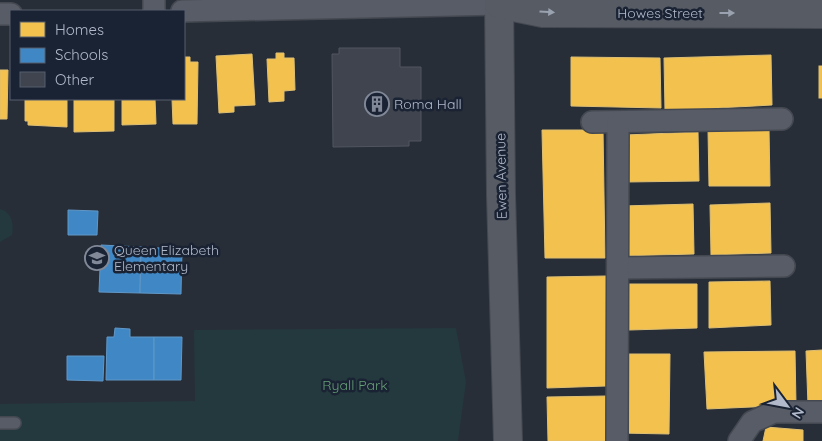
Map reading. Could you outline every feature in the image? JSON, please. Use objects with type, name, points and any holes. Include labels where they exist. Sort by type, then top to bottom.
[{"type":"street","name":"Howes Street","points":[[185,11],[507,1],[543,13],[822,14]]},
{"type":"street","name":"Ewen Avenue","points":[[507,1],[501,205],[508,441]]},
{"type":"street","points":[[592,122],[782,119]]},
{"type":"street","points":[[616,441],[618,122]]},
{"type":"street","points":[[618,268],[784,266]]},
{"type":"street","points":[[740,441],[752,422],[774,412],[822,412]]},
{"type":"lane","points":[[0,424],[15,423]]},
{"type":"green space","points":[[0,209],[10,216],[13,227],[12,235],[0,242]]},
{"type":"green space","name":"Ryall Park","points":[[456,328],[466,382],[458,441],[0,441],[0,404],[195,401],[194,330]]},
{"type":"building: Homes","points":[[276,53],[284,53],[284,58],[294,58],[295,90],[284,91],[284,101],[269,102],[267,59],[276,59]]},
{"type":"building: Homes","points":[[252,54],[255,105],[234,106],[234,112],[219,113],[216,56]]},
{"type":"building: Homes","points":[[771,55],[772,105],[665,111],[664,58]]},
{"type":"building: Homes","points":[[185,57],[190,57],[190,62],[198,62],[197,124],[173,124],[172,100],[185,100]]},
{"type":"building: Homes","points":[[571,57],[660,58],[661,108],[571,106]]},
{"type":"building: Homes","points":[[819,66],[822,66],[822,98],[819,98]]},
{"type":"building: Homes","points":[[0,70],[8,70],[7,119],[0,119]]},
{"type":"building: Homes","points":[[25,100],[67,100],[67,127],[28,125],[28,121],[25,121]]},
{"type":"building: Homes","points":[[74,100],[114,100],[114,131],[74,132]]},
{"type":"building: Homes","points":[[122,100],[155,100],[156,124],[122,125]]},
{"type":"building: Homes","points":[[769,129],[770,186],[709,186],[708,130]]},
{"type":"building: Homes","points":[[542,130],[603,130],[605,258],[545,258]]},
{"type":"building: Homes","points":[[698,132],[699,181],[626,182],[625,135]]},
{"type":"building: Homes","points":[[770,203],[771,253],[711,255],[710,205]]},
{"type":"building: Homes","points":[[693,204],[694,254],[622,256],[622,206]]},
{"type":"building: Homes","points":[[606,276],[606,386],[547,388],[547,277]]},
{"type":"building: Homes","points":[[770,281],[771,325],[709,328],[709,282]]},
{"type":"building: Homes","points":[[628,284],[697,284],[697,328],[629,330]]},
{"type":"building: Homes","points":[[822,350],[822,405],[808,405],[806,351]]},
{"type":"building: Homes","points":[[795,351],[796,405],[707,409],[704,352]]},
{"type":"building: Homes","points":[[623,354],[670,354],[669,434],[620,433]]},
{"type":"building: Homes","points":[[606,396],[607,441],[548,441],[547,397]]},
{"type":"building: Homes","points":[[766,427],[803,430],[803,441],[763,441]]},
{"type":"building: Schools","points":[[68,210],[98,211],[97,235],[68,235]]},
{"type":"building: Schools","points":[[101,245],[141,247],[140,293],[99,292]]},
{"type":"building: Schools","points":[[141,247],[182,249],[181,294],[140,293]]},
{"type":"building: Schools","points":[[115,328],[130,329],[130,337],[154,337],[154,380],[106,380],[107,337],[114,337]]},
{"type":"building: Schools","points":[[154,337],[182,337],[181,380],[154,380]]},
{"type":"building: Schools","points":[[67,356],[104,356],[103,381],[67,380]]},
{"type":"building: Other","name":"Roma Hall","points":[[339,48],[400,48],[400,67],[421,67],[421,141],[409,141],[409,146],[333,147],[332,54],[339,54]]},
{"type":"place","name":"Roma Hall","points":[[377,104]]},
{"type":"place","name":"Queen Elizabeth Elementary","points":[[97,258]]}]
